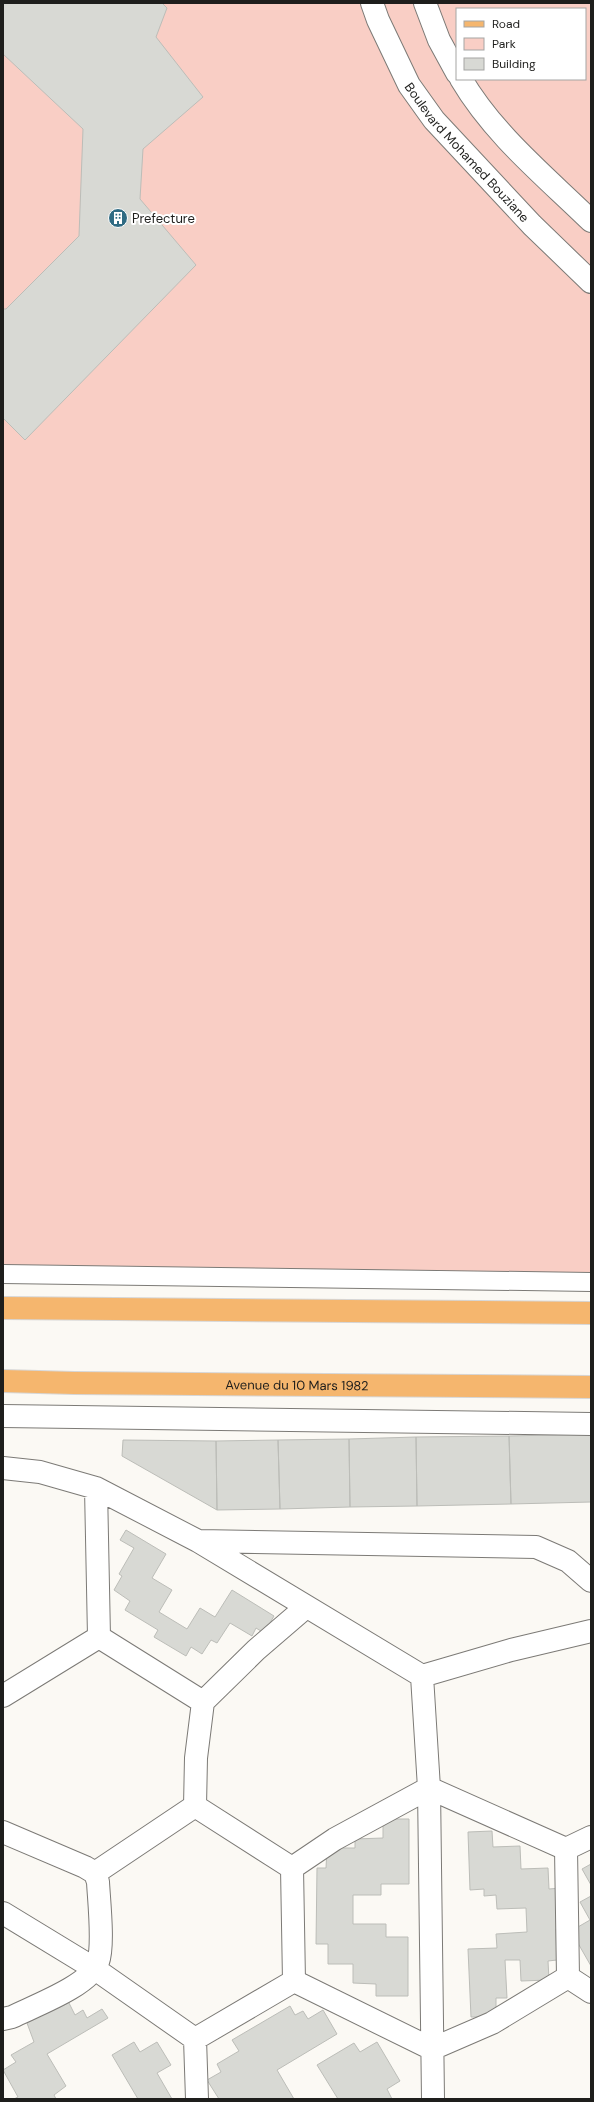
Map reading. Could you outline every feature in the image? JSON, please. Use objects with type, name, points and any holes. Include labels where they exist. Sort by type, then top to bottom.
[{"type":"main road","points":[[3,1308],[591,1313]]},
{"type":"main road","name":"Avenue du 10 Mars 1982","points":[[3,1381],[591,1387]]},
{"type":"street","name":"Boulevard Mohamed Bouziane","points":[[372,3],[381,27],[409,85],[434,120],[532,225],[591,282]]},
{"type":"street","points":[[425,3],[439,40],[456,71]]},
{"type":"street","points":[[462,80],[474,101],[507,140],[591,221]]},
{"type":"street","points":[[3,1416],[591,1424]]},
{"type":"street","points":[[3,1468],[40,1472],[96,1488],[198,1541],[422,1676],[511,1650],[591,1632]]},
{"type":"street","points":[[96,1488],[99,1637]]},
{"type":"street","points":[[198,1541],[536,1548],[568,1561],[591,1581]]},
{"type":"street","points":[[195,1806],[196,1758],[203,1702],[256,1650],[306,1607]]},
{"type":"street","points":[[3,1696],[99,1637]]},
{"type":"street","points":[[99,1637],[203,1702]]},
{"type":"street","points":[[422,1676],[430,1788],[433,2099]]},
{"type":"street","points":[[430,1788],[566,1849],[591,1837]]},
{"type":"street","points":[[292,1868],[335,1839],[430,1788]]},
{"type":"street","points":[[195,1806],[292,1868]]},
{"type":"street","points":[[95,1873],[195,1806]]},
{"type":"street","points":[[3,1832],[86,1866],[95,1873],[98,1882],[100,1954],[95,1969],[83,1982],[3,2020]]},
{"type":"street","points":[[566,1849],[568,1977]]},
{"type":"street","points":[[292,1868],[294,1981]]},
{"type":"street","points":[[3,1913],[95,1969],[194,2039]]},
{"type":"street","points":[[294,1981],[432,2049],[492,2023],[568,1977]]},
{"type":"street","points":[[568,1977],[591,1992]]},
{"type":"street","points":[[194,2039],[294,1981]]},
{"type":"street","points":[[194,2039],[197,2099]]},
{"type":"lane","points":[[3,1274],[591,1282]]},
{"type":"green space","points":[[3,3],[591,3],[591,1284],[3,1276]]},
{"type":"building","name":"Prefecture","points":[[3,3],[162,3],[167,8],[156,37],[203,97],[143,149],[140,199],[196,265],[25,440],[3,418],[3,309],[6,309],[79,236],[83,129],[3,54]]},
{"type":"building","points":[[591,1434],[591,1502],[511,1504],[509,1436]]},
{"type":"building","points":[[509,1436],[511,1504],[417,1506],[416,1437]]},
{"type":"building","points":[[416,1437],[417,1506],[350,1507],[349,1439]]},
{"type":"building","points":[[349,1439],[350,1507],[280,1509],[278,1440]]},
{"type":"building","points":[[123,1440],[216,1441],[217,1510],[122,1456]]},
{"type":"building","points":[[278,1440],[280,1509],[217,1510],[216,1441]]},
{"type":"building","points":[[126,1530],[166,1554],[152,1578],[172,1590],[159,1612],[187,1629],[200,1608],[215,1617],[232,1590],[274,1616],[264,1633],[256,1628],[252,1636],[230,1623],[217,1643],[211,1640],[202,1654],[191,1647],[186,1656],[154,1637],[158,1630],[125,1610],[130,1601],[114,1590],[122,1576],[119,1574],[134,1548],[120,1540]]},
{"type":"building","points":[[383,1819],[409,1819],[409,1884],[381,1884],[381,1895],[353,1895],[353,1924],[386,1924],[386,1937],[408,1937],[408,1996],[376,1996],[376,1984],[353,1983],[353,1964],[328,1964],[328,1944],[316,1944],[317,1868],[326,1868],[327,1848],[355,1848],[355,1839],[383,1838]]},
{"type":"building","points":[[492,1831],[493,1847],[520,1846],[521,1869],[548,1868],[549,1889],[561,1888],[563,1928],[556,1929],[557,1960],[548,1961],[549,1980],[521,1981],[520,1960],[505,1960],[507,1998],[496,1998],[496,2017],[471,2017],[468,1949],[497,1948],[496,1934],[527,1932],[526,1908],[497,1909],[496,1895],[484,1896],[484,1889],[470,1890],[468,1832]]},
{"type":"building","points":[[591,1864],[591,1885],[582,1869]]},
{"type":"building","points":[[591,1896],[591,1966],[571,1931],[590,1920],[580,1902]]},
{"type":"building","points":[[68,2001],[75,2015],[83,2010],[87,2018],[102,2009],[108,2018],[47,2054],[66,2086],[54,2095],[56,2099],[14,2099],[18,2097],[3,2070],[16,2062],[11,2055],[34,2042],[27,2023]]},
{"type":"building","points":[[290,2006],[295,2015],[303,2011],[308,2019],[323,2010],[337,2034],[277,2070],[294,2099],[219,2099],[207,2080],[221,2072],[217,2064],[239,2051],[232,2040]]},
{"type":"building","points":[[134,2042],[140,2052],[157,2042],[171,2065],[157,2073],[172,2099],[138,2099],[112,2055]]},
{"type":"building","points":[[377,2042],[400,2081],[387,2089],[392,2099],[338,2099],[317,2065],[354,2043],[360,2052]]},
{"type":"place","name":"Prefecture","points":[[118,218]]}]
